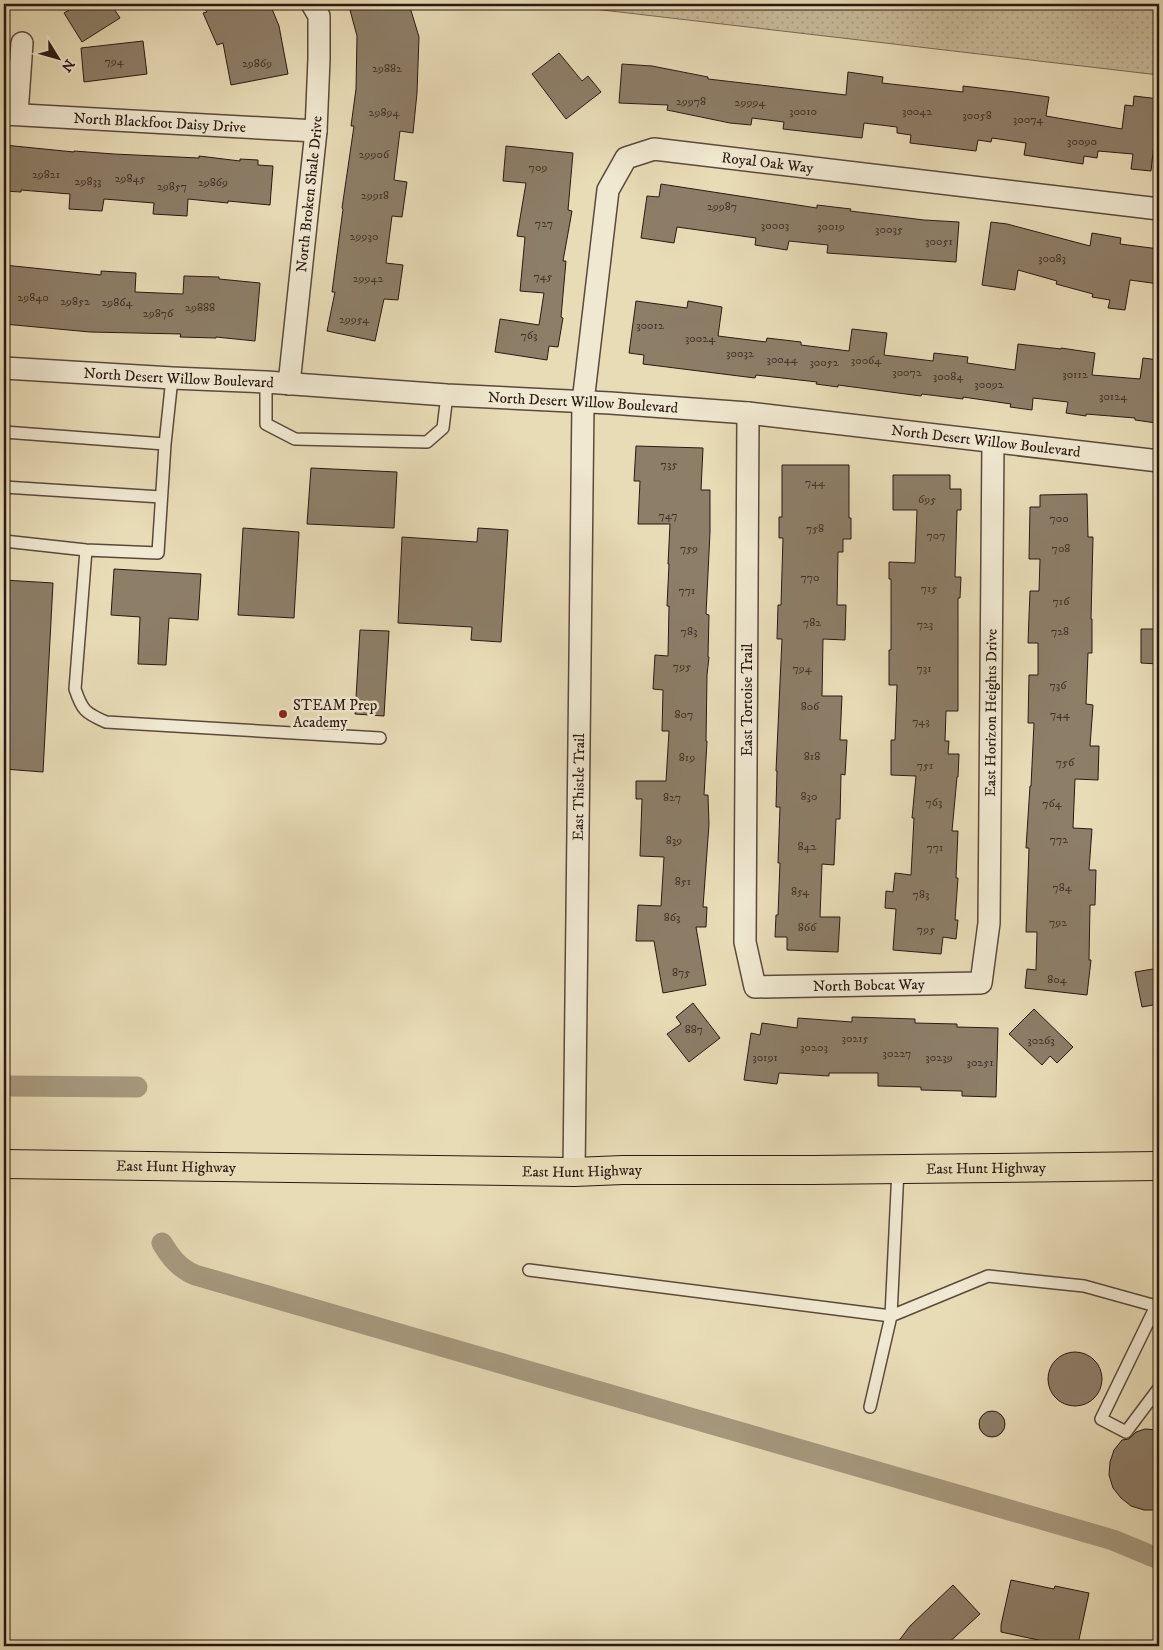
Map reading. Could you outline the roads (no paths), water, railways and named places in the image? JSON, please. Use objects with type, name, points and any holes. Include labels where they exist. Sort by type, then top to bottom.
[{"type":"main road","name":"East Hunt Highway","points":[[4,1164],[574,1172],[1159,1166]]},
{"type":"street","name":"North Broken Shale Drive","points":[[289,384],[316,131],[319,16],[312,4]]},
{"type":"street","points":[[10,114],[22,43]]},
{"type":"street","name":"North Blackfoot Daisy Drive","points":[[10,114],[316,131]]},
{"type":"street","name":"Royal Oak Way","points":[[583,402],[608,190],[626,158],[654,149],[1159,209]]},
{"type":"street","name":"North Desert Willow Boulevard","points":[[4,368],[266,382],[748,413],[1159,461]]},
{"type":"street","name":"East Thistle Trail","points":[[574,1172],[583,402]]},
{"type":"street","name":"East Tortoise Trail","points":[[748,413],[746,942],[755,987]]},
{"type":"street","name":"East Horizon Heights Drive","points":[[981,983],[989,923],[993,442]]},
{"type":"street","name":"North Bobcat Way","points":[[755,987],[981,983]]},
{"type":"lane","points":[[4,541],[86,550],[158,553],[165,444],[172,378]]},
{"type":"lane","points":[[266,382],[266,424],[295,439],[427,442],[443,428],[447,395]]},
{"type":"lane","points":[[4,432],[165,444]]},
{"type":"lane","points":[[4,487],[161,497]]},
{"type":"lane","points":[[86,550],[75,689],[80,706],[92,716],[106,722],[380,738]]},
{"type":"lane","points":[[870,1407],[891,1316],[898,1169]]},
{"type":"lane","points":[[529,1270],[891,1316],[988,1276],[1084,1286],[1156,1306],[1101,1419],[1126,1432],[1159,1388]]},
{"type":"waterway","points":[[4,1086],[137,1087]]},
{"type":"waterway","points":[[162,1243],[176,1262],[195,1275],[1113,1540],[1159,1559]]},
{"type":"place","name":"STEAM Prep Academy","points":[[283,714]]}]
